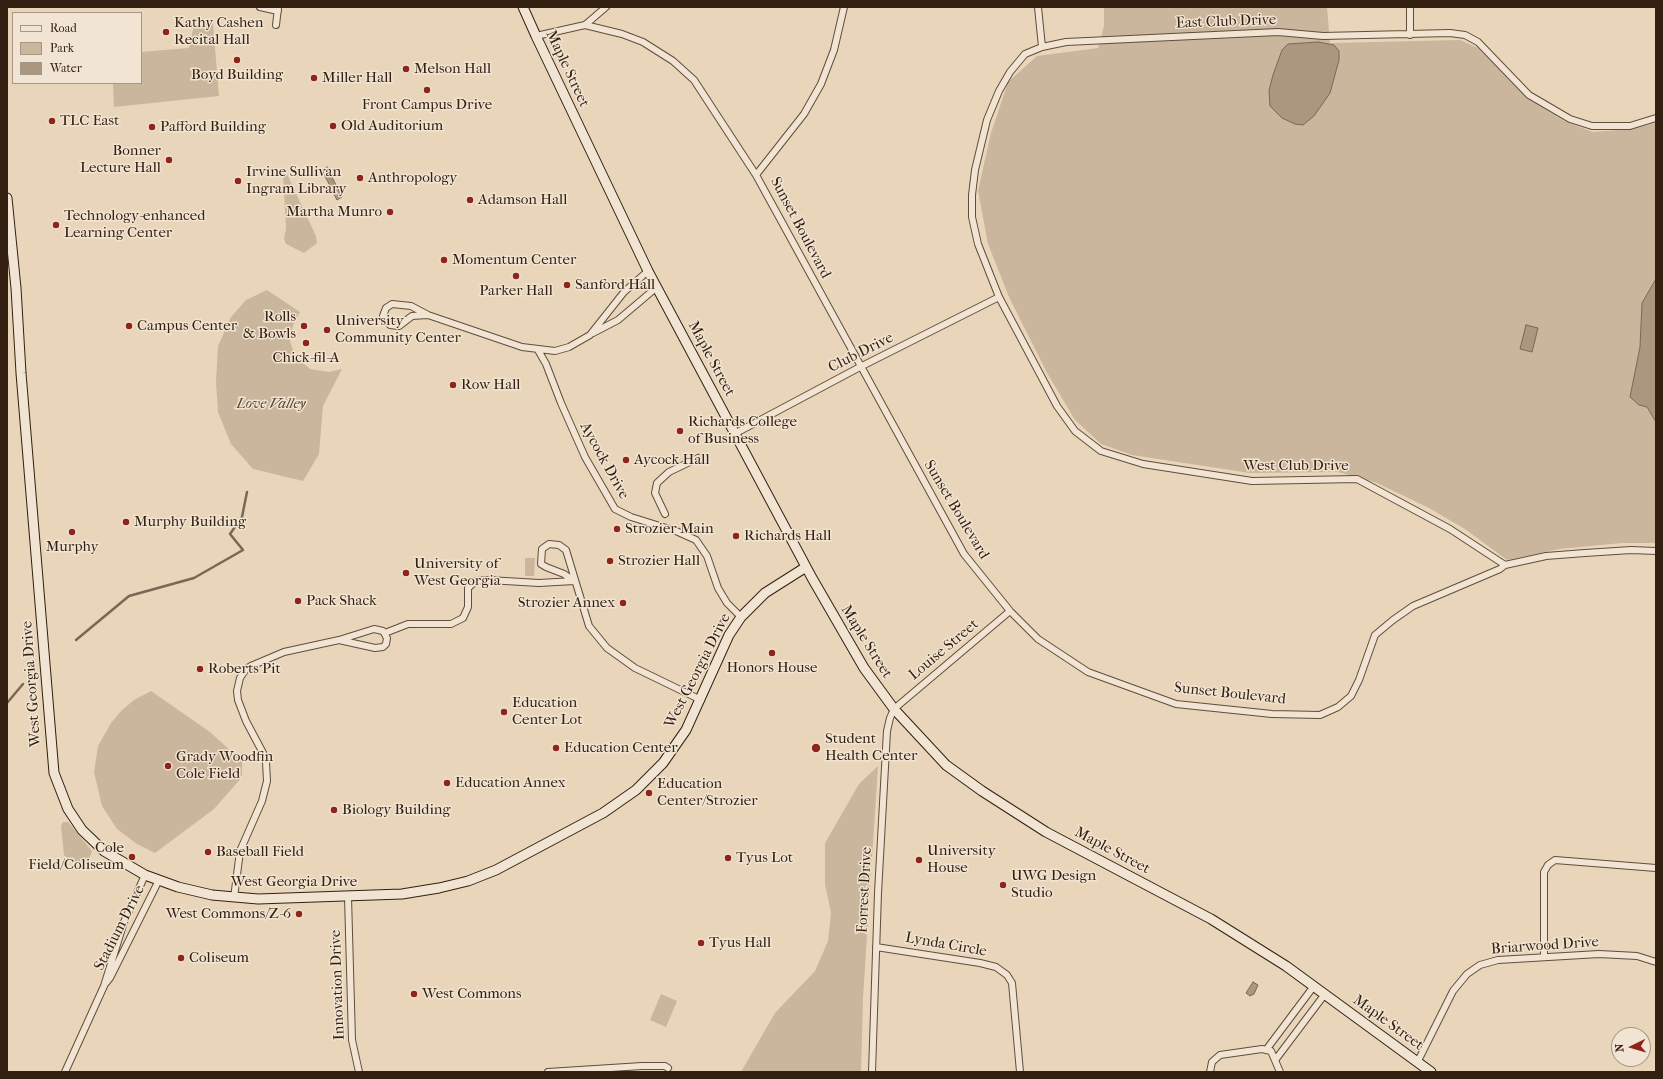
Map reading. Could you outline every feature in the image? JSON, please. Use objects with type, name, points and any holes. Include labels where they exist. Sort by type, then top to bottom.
[{"type":"street","points":[[260,7],[278,9],[276,24]]},
{"type":"street","name":"Maple Street","points":[[523,7],[648,271],[736,433],[806,567],[864,668],[894,709],[946,765],[982,791],[1046,832],[1211,919],[1314,986],[1431,1072]]},
{"type":"street","points":[[585,25],[606,7]]},
{"type":"street","points":[[756,175],[780,148],[804,114],[818,90],[834,50],[844,7]]},
{"type":"street","points":[[1038,7],[1042,47]]},
{"type":"street","points":[[1410,7],[1410,35]]},
{"type":"street","name":"Sunset Boulevard","points":[[536,36],[585,25],[622,34],[643,42],[673,61],[694,80],[756,175],[860,367],[964,554],[1010,611],[1038,639],[1088,672],[1176,704],[1272,714],[1320,715],[1338,707],[1351,696],[1359,680],[1375,636],[1393,620],[1413,606],[1500,569],[1505,565]]},
{"type":"street","name":"East Club Drive","points":[[999,297],[978,244],[972,217],[972,195],[975,170],[982,146],[987,120],[999,91],[1010,72],[1025,54],[1042,47],[1066,42],[1278,32],[1323,36],[1450,33],[1467,36],[1478,42],[1529,95],[1549,108],[1578,122],[1592,126],[1630,126],[1656,118]]},
{"type":"street","name":"West Georgia Drive","points":[[7,198],[9,243],[54,773],[68,809],[82,830],[104,851],[145,875],[178,887],[234,898],[258,899],[402,894],[439,888],[468,881],[496,870],[568,834],[618,805],[636,790],[663,763],[686,730],[730,635],[741,617],[765,593],[806,567]]},
{"type":"street","points":[[590,335],[624,292],[648,271]]},
{"type":"street","points":[[428,315],[412,316],[399,326],[390,325],[383,316],[386,308],[392,304],[411,306],[428,315],[522,347],[555,351],[570,346],[618,320],[657,287]]},
{"type":"street","name":"Club Drive","points":[[736,433],[860,367],[999,297]]},
{"type":"street","name":"West Club Drive","points":[[999,297],[1057,406],[1075,431],[1101,451],[1143,464],[1252,481],[1357,479],[1450,528],[1505,565]]},
{"type":"street","name":"Aycock Drive","points":[[538,350],[546,364],[561,403],[585,457],[615,509],[630,518],[676,530],[696,540],[707,556],[718,588],[727,603],[741,617]]},
{"type":"street","points":[[665,514],[655,493],[657,483],[670,472],[698,458]]},
{"type":"street","points":[[574,581],[564,574],[546,568],[541,564],[542,549],[549,544],[559,545],[566,550],[574,581],[589,626],[607,648],[635,668],[701,700]]},
{"type":"street","points":[[1505,565],[1546,556],[1631,550],[1656,551]]},
{"type":"street","points":[[384,633],[408,624],[451,624],[463,618],[468,607],[468,588],[476,581],[488,580],[539,583],[574,581]]},
{"type":"street","name":"Louise Street","points":[[894,709],[1010,611]]},
{"type":"street","points":[[234,898],[240,851],[262,801],[267,781],[266,762],[246,721],[238,700],[237,690],[240,678],[246,669],[251,666],[284,652],[339,640],[357,635],[367,630],[379,629],[387,638],[386,644],[383,647],[368,648],[339,640]]},
{"type":"street","name":"Forrest Drive","points":[[872,1072],[876,947],[887,731],[894,709]]},
{"type":"street","points":[[1544,957],[1544,872],[1548,865],[1555,860],[1656,868]]},
{"type":"street","name":"Stadium Drive","points":[[65,1072],[104,986],[124,922],[145,875]]},
{"type":"street","name":"Stadium Drive","points":[[104,986],[110,978],[158,880]]},
{"type":"street","name":"Innovation Drive","points":[[348,897],[352,1033],[355,1057],[359,1072]]},
{"type":"street","name":"Lynda Circle","points":[[876,947],[980,963],[996,967],[1007,975],[1012,983],[1020,1072]]},
{"type":"street","name":"Briarwood Drive","points":[[1418,1061],[1453,991],[1467,974],[1480,965],[1498,960],[1599,954],[1637,956],[1656,962]]},
{"type":"street","points":[[1266,1050],[1314,986]]},
{"type":"street","points":[[1276,1059],[1325,994]]},
{"type":"street","points":[[1210,1072],[1212,1062],[1220,1055],[1231,1052],[1262,1049],[1271,1051],[1276,1059],[1280,1072]]},
{"type":"street","points":[[548,1072],[642,1066],[665,1066],[668,1068]]},
{"type":"green space","points":[[1104,7],[1327,7],[1330,43],[1460,40],[1478,48],[1528,99],[1564,121],[1593,132],[1632,129],[1656,123],[1656,543],[1622,543],[1559,549],[1507,560],[1465,529],[1429,508],[1377,483],[1338,472],[1250,473],[1132,455],[1101,444],[1075,420],[1046,371],[1009,297],[988,244],[978,191],[991,133],[1008,82],[1037,56],[1098,48],[1104,26]]},
{"type":"green space","points":[[209,20],[213,24],[219,96],[114,107],[113,84],[142,84],[142,52],[189,48],[194,25]]},
{"type":"green space","points":[[283,172],[286,172],[316,236],[317,243],[304,253],[286,244],[284,239],[286,228]]},
{"type":"green space","name":"Love Valley","points":[[267,290],[300,312],[293,325],[290,341],[295,356],[310,369],[329,372],[342,369],[323,406],[319,454],[303,481],[253,469],[231,444],[218,412],[216,382],[218,346],[231,317],[246,300]]},
{"type":"green space","points":[[525,558],[535,558],[534,576],[525,576]]},
{"type":"green space","name":"Grady Woodfin Cole Field","points":[[151,691],[210,732],[242,761],[242,777],[214,809],[155,853],[137,844],[117,829],[102,806],[94,772],[98,746],[111,723],[121,711],[134,700]]},
{"type":"green space","points":[[878,766],[863,998],[861,1072],[741,1072],[775,1013],[815,971],[828,941],[831,913],[825,884],[825,843],[859,784]]},
{"type":"green space","points":[[63,822],[68,822],[92,851],[88,862],[72,862],[64,855],[61,826]]},
{"type":"green space","points":[[661,994],[677,1001],[666,1027],[650,1020]]},
{"type":"water","points":[[1318,42],[1334,45],[1339,51],[1339,60],[1330,93],[1314,116],[1303,125],[1295,124],[1282,118],[1270,106],[1269,90],[1273,75],[1282,50],[1288,44]]},
{"type":"water","points":[[327,167],[342,197],[337,200],[322,170]]},
{"type":"water","points":[[1656,279],[1656,422],[1647,407],[1639,405],[1630,397],[1640,347],[1642,303]]},
{"type":"water","points":[[1526,325],[1538,328],[1532,352],[1520,349]]},
{"type":"water","points":[[1253,982],[1258,985],[1254,994],[1250,996],[1246,993]]},
{"type":"waterway","points":[[76,640],[129,596],[194,578],[243,550],[230,534],[242,517],[247,492]]},
{"type":"waterway","points":[[7,703],[23,684]]},
{"type":"place","name":"Kathy Cashen Recital Hall","points":[[166,32]]},
{"type":"place","name":"Boyd Building","points":[[237,60]]},
{"type":"place","name":"Melson Hall","points":[[406,69]]},
{"type":"place","name":"Miller Hall","points":[[314,78]]},
{"type":"place","name":"Front Campus Drive","points":[[427,90]]},
{"type":"place","name":"TLC East","points":[[52,121]]},
{"type":"place","name":"Old Auditorium","points":[[333,126]]},
{"type":"place","name":"Pafford Building","points":[[152,127]]},
{"type":"place","name":"Bonner Lecture Hall","points":[[169,160]]},
{"type":"place","name":"Anthropology","points":[[360,178]]},
{"type":"place","name":"Irvine Sullivan Ingram Library","points":[[238,181]]},
{"type":"place","name":"Adamson Hall","points":[[470,200]]},
{"type":"place","name":"Martha Munro","points":[[390,212]]},
{"type":"place","name":"Technology-enhanced Learning Center","points":[[56,225]]},
{"type":"place","name":"Momentum Center","points":[[444,260]]},
{"type":"place","name":"Parker Hall","points":[[516,276]]},
{"type":"place","name":"Sanford Hall","points":[[567,285]]},
{"type":"place","name":"Campus Center","points":[[129,326]]},
{"type":"place","name":"Rolls & Bowls","points":[[304,326]]},
{"type":"place","name":"University Community Center","points":[[327,330]]},
{"type":"place","name":"Chick-fil-A","points":[[306,343]]},
{"type":"place","name":"Row Hall","points":[[453,385]]},
{"type":"place","name":"Richards College of Business","points":[[680,431]]},
{"type":"place","name":"Aycock Hall","points":[[626,460]]},
{"type":"place","name":"Murphy Building","points":[[126,522]]},
{"type":"place","name":"Strozier Main","points":[[617,529]]},
{"type":"place","name":"Murphy","points":[[72,532]]},
{"type":"place","name":"Richards Hall","points":[[736,536]]},
{"type":"place","name":"Strozier Hall","points":[[610,561]]},
{"type":"place","name":"University of West Georgia","points":[[406,573]]},
{"type":"place","name":"Pack Shack","points":[[298,601]]},
{"type":"place","name":"Strozier Annex","points":[[623,603]]},
{"type":"place","name":"Honors House","points":[[772,653]]},
{"type":"place","name":"Roberts Pit","points":[[200,669]]},
{"type":"place","name":"Education Center Lot","points":[[504,712]]},
{"type":"place","name":"Education Center","points":[[556,748]]},
{"type":"place","name":"Student Health Center","points":[[816,748]]},
{"type":"place","name":"Grady Woodfin Cole Field","points":[[168,766]]},
{"type":"place","name":"Education Annex","points":[[447,783]]},
{"type":"place","name":"Education Center/Strozier","points":[[649,793]]},
{"type":"place","name":"Biology Building","points":[[334,810]]},
{"type":"place","name":"Baseball Field","points":[[208,852]]},
{"type":"place","name":"Cole Field/Coliseum","points":[[132,857]]},
{"type":"place","name":"Tyus Lot","points":[[728,858]]},
{"type":"place","name":"University House","points":[[919,860]]},
{"type":"place","name":"UWG Design Studio","points":[[1003,885]]},
{"type":"place","name":"West Commons/Z-6","points":[[299,914]]},
{"type":"place","name":"Tyus Hall","points":[[701,943]]},
{"type":"place","name":"Coliseum","points":[[181,958]]},
{"type":"place","name":"West Commons","points":[[414,994]]}]
